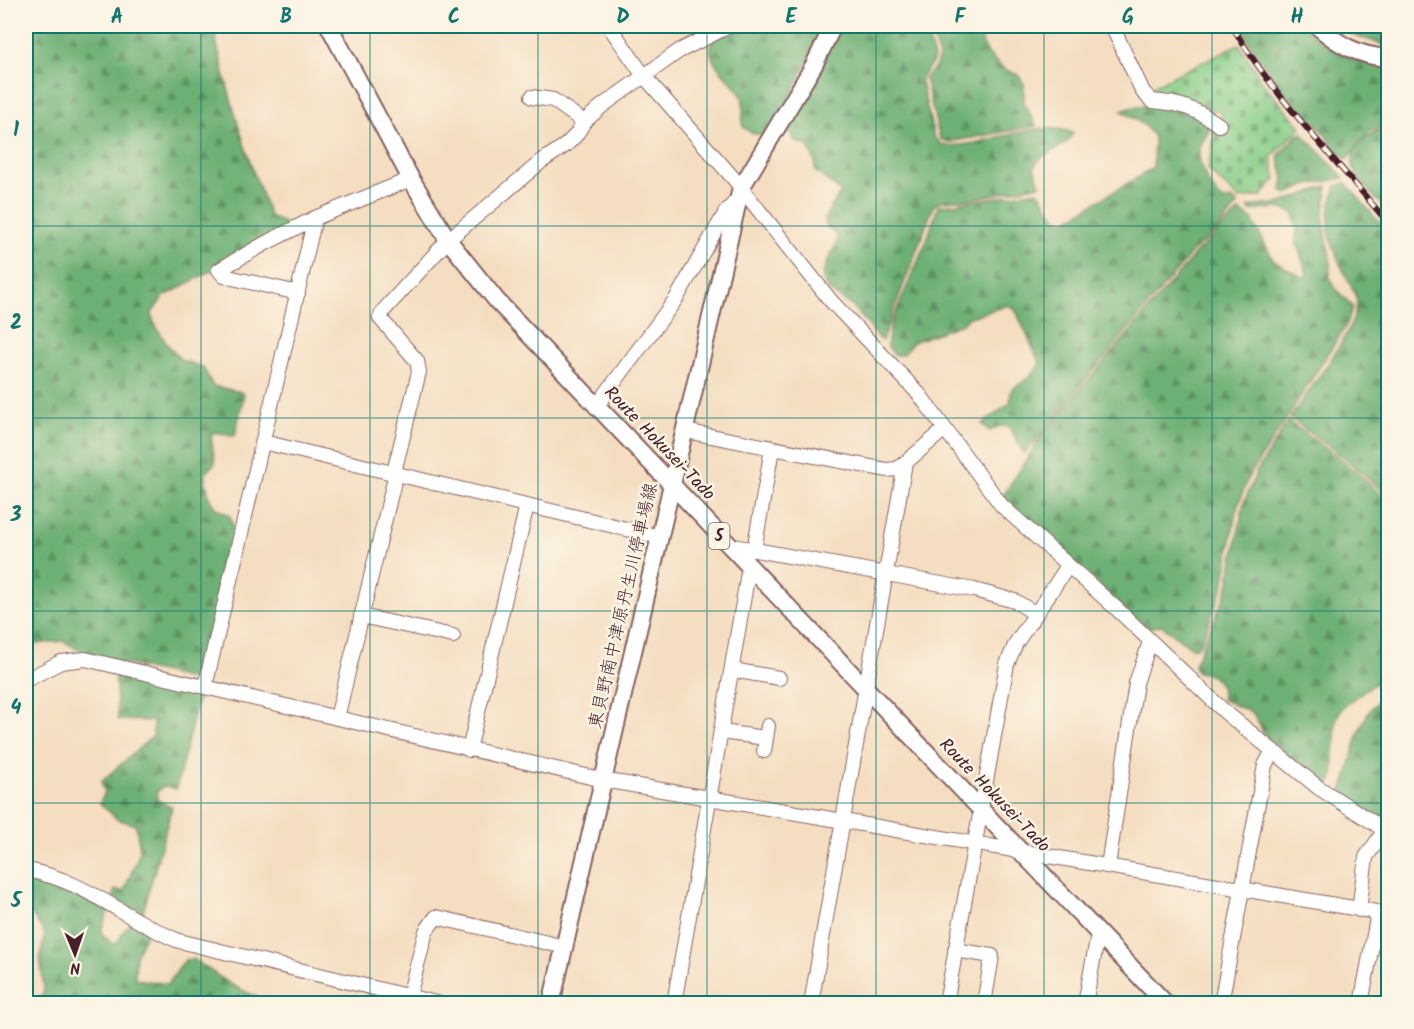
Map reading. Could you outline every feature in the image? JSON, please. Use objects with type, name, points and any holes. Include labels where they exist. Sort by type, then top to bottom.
[{"type":"main road","name":"Route Hokusei-Tado","points":[[329,26],[411,179],[448,240],[497,301],[1166,1004]]},
{"type":"main road","name":"東貝野南中津原丹生川停車場線","points":[[551,1004],[740,193],[814,65],[833,26]]},
{"type":"main road","points":[[1317,26],[1347,49],[1365,56],[1389,58]]},
{"type":"street","points":[[609,26],[644,76],[740,193],[831,301],[893,364],[1002,506],[1225,712],[1319,788],[1387,831],[1366,857],[1359,910]]},
{"type":"street","points":[[337,718],[419,372],[417,362],[380,318],[384,310],[448,240],[542,161],[566,145],[584,122],[680,51],[729,26]]},
{"type":"street","points":[[1112,26],[1143,92],[1152,101],[1176,103],[1197,110],[1219,125]]},
{"type":"street","points":[[532,97],[553,100],[584,122]]},
{"type":"street","points":[[298,293],[224,276],[219,270],[315,218],[411,179]]},
{"type":"street","points":[[596,407],[676,299],[726,212],[740,193]]},
{"type":"street","points":[[205,687],[315,218]]},
{"type":"street","points":[[685,431],[887,470],[897,469],[905,464],[945,429]]},
{"type":"street","points":[[263,442],[660,537]]},
{"type":"street","points":[[754,550],[772,449]]},
{"type":"street","points":[[811,1004],[905,464]]},
{"type":"street","points":[[469,750],[527,505]]},
{"type":"street","points":[[728,545],[997,595],[1036,614]]},
{"type":"street","points":[[946,1004],[1007,664],[1016,643],[1068,566]]},
{"type":"street","points":[[674,1004],[749,567]]},
{"type":"street","points":[[361,616],[453,636]]},
{"type":"street","points":[[1108,866],[1136,683],[1150,642]]},
{"type":"street","points":[[26,680],[61,662],[85,659],[603,780],[1383,914],[1361,1004]]},
{"type":"street","points":[[732,670],[778,678]]},
{"type":"street","points":[[721,732],[766,738]]},
{"type":"street","points":[[1221,1004],[1265,765],[1273,751]]},
{"type":"street","points":[[26,870],[78,885],[144,924],[180,941],[408,1000],[440,1004]]},
{"type":"street","points":[[408,1000],[426,931],[436,916],[564,947]]},
{"type":"street","points":[[1085,1004],[1098,934]]},
{"type":"street","points":[[955,950],[992,956],[984,1004]]},
{"type":"green space","points":[[26,26],[213,26],[237,122],[261,193],[270,216],[286,224],[284,231],[163,297],[152,313],[153,321],[166,343],[181,360],[203,367],[213,386],[241,392],[244,395],[235,436],[214,432],[211,437],[215,463],[206,472],[208,492],[215,506],[230,516],[236,538],[204,677],[199,681],[88,655],[63,641],[37,644],[26,641]]},
{"type":"green space","points":[[734,26],[825,26],[773,132],[767,137],[752,133],[743,127],[741,95],[718,68],[711,53],[711,45],[715,36]]},
{"type":"green space","points":[[838,26],[925,26],[934,58],[921,82],[934,137],[942,145],[974,143],[1041,129],[1057,129],[1073,133],[1065,144],[1042,157],[1034,167],[1040,185],[971,199],[942,201],[934,205],[882,341],[855,309],[826,287],[824,271],[838,237],[826,225],[825,217],[841,192],[815,171],[815,161],[808,146],[796,142],[786,127]]},
{"type":"green space","points":[[930,26],[981,26],[982,42],[990,56],[1003,68],[1018,75],[1024,84],[1024,103],[1036,126],[949,142],[940,139],[925,78],[935,68],[939,57]]},
{"type":"green space","points":[[1238,26],[1303,26],[1322,42],[1342,54],[1375,64],[1388,65],[1388,121],[1369,132],[1347,159],[1342,157],[1318,126],[1281,90]]},
{"type":"green space","points":[[1337,26],[1388,26],[1388,46],[1353,35]]},
{"type":"green space","points":[[1239,44],[1264,85],[1301,127],[1271,157],[1276,179],[1261,196],[1239,199],[1208,170],[1216,128],[1223,114],[1189,99],[1150,91],[1149,88]]},
{"type":"green space","points":[[1144,105],[1179,110],[1195,116],[1210,126],[1200,147],[1202,168],[1209,184],[1219,197],[1224,201],[1232,199],[1238,205],[1218,229],[1193,251],[1024,454],[1009,426],[999,426],[990,431],[982,424],[1010,403],[1011,390],[1030,377],[1040,364],[1016,311],[1009,305],[970,317],[961,324],[913,342],[903,355],[895,355],[887,346],[891,324],[927,240],[938,206],[1038,191],[1055,217],[1064,222],[1153,168],[1154,137],[1144,125],[1121,110]]},
{"type":"green space","points":[[1388,124],[1388,211],[1359,179],[1353,160],[1354,152],[1359,145]]},
{"type":"green space","points":[[1302,133],[1344,178],[1308,185],[1287,194],[1282,191],[1284,178],[1278,156],[1296,136]]},
{"type":"green space","points":[[1346,183],[1388,233],[1388,496],[1345,458],[1290,418],[1340,345],[1355,315],[1356,296],[1336,254],[1329,222],[1329,211],[1336,186]]},
{"type":"green space","points":[[1328,186],[1323,218],[1330,256],[1330,278],[1334,287],[1353,307],[1346,326],[1249,476],[1236,511],[1223,587],[1201,642],[1197,647],[1191,647],[1161,625],[1146,629],[1003,496],[1041,437],[1196,253],[1239,211],[1252,219],[1274,261],[1304,278],[1307,274],[1296,241],[1294,213],[1278,208],[1250,211],[1249,207],[1281,203]]},
{"type":"green space","points":[[1288,421],[1344,461],[1388,501],[1388,676],[1366,689],[1342,708],[1336,719],[1333,778],[1328,787],[1266,738],[1253,713],[1221,699],[1221,688],[1216,680],[1208,674],[1197,672],[1194,665],[1227,591],[1244,502],[1257,471]]},
{"type":"green space","points":[[115,674],[200,691],[176,789],[164,786],[157,792],[157,800],[172,807],[142,916],[113,897],[115,890],[124,891],[140,851],[136,825],[117,819],[100,803],[105,792],[101,782],[153,736],[153,721],[118,720]]},
{"type":"green space","points":[[1388,693],[1388,826],[1340,796],[1356,740],[1367,714]]},
{"type":"green space","points":[[26,874],[60,882],[108,911],[101,932],[112,944],[117,943],[125,929],[132,923],[147,932],[136,955],[135,979],[168,984],[185,960],[193,959],[232,985],[269,1003],[30,1003],[41,1000],[44,989],[40,957],[45,934],[31,912],[30,892],[26,889]]},
{"type":"railway","points":[[1232,26],[1286,103],[1388,223]]}]
